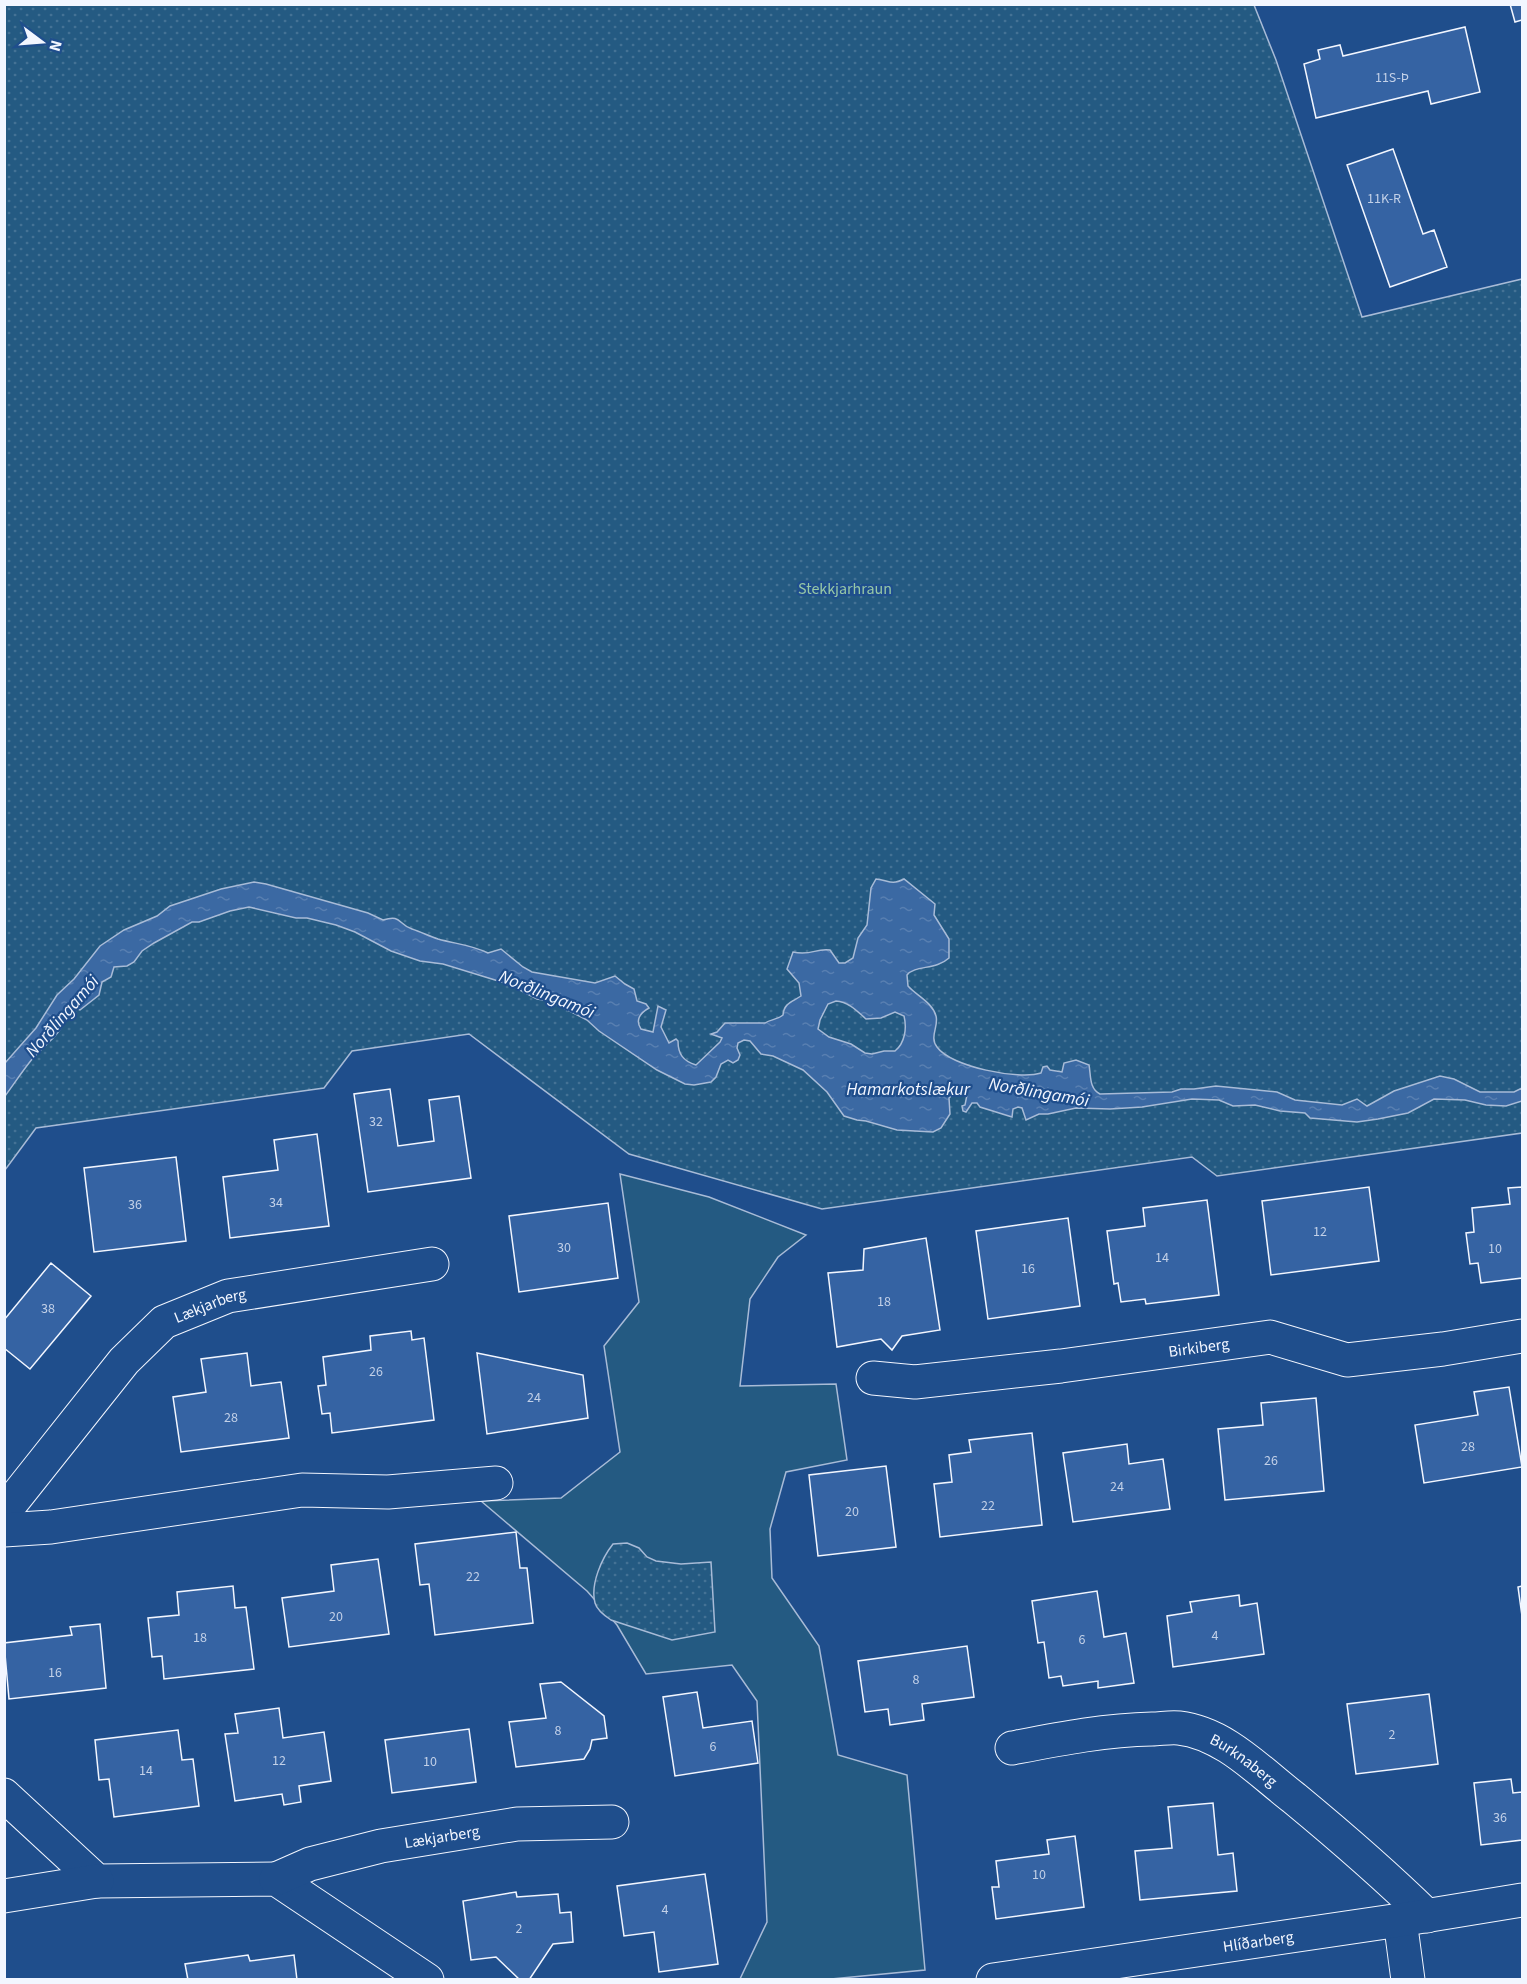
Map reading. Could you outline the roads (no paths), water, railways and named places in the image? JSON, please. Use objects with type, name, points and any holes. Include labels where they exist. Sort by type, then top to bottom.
[{"type":"street","name":"Lækjarberg","points":[[4,1512],[124,1361],[164,1322],[228,1296],[432,1264]]},
{"type":"street","name":"Birkiberg","points":[[873,1378],[915,1382],[1061,1366],[1270,1337],[1347,1360],[1443,1349],[1522,1336]]},
{"type":"street","points":[[4,1530],[74,1524],[302,1491],[388,1492],[496,1484]]},
{"type":"street","name":"Burknaberg","points":[[1012,1748],[1083,1734],[1140,1729],[1180,1728],[1207,1736],[1238,1753],[1384,1873],[1413,1918]]},
{"type":"street","points":[[4,1795],[97,1881]]},
{"type":"street","name":"Lækjarberg","points":[[4,1896],[97,1881],[276,1879],[310,1864],[381,1846],[518,1824],[612,1822]]},
{"type":"street","points":[[276,1879],[427,1980]]},
{"type":"street","name":"Hlíðarberg","points":[[993,1980],[1522,1900]]},
{"type":"street","points":[[1408,1980],[1413,1918]]},
{"type":"water","name":"Hamarkotslækur","points":[[876,879],[892,882],[904,879],[935,904],[934,915],[949,939],[949,958],[944,962],[911,972],[907,975],[908,986],[934,1011],[937,1020],[934,1039],[937,1047],[945,1054],[970,1066],[1002,1073],[1031,1075],[1041,1073],[1043,1067],[1047,1066],[1050,1070],[1062,1072],[1064,1063],[1076,1060],[1089,1065],[1092,1085],[1100,1094],[1172,1092],[1216,1086],[1277,1092],[1295,1100],[1342,1105],[1357,1099],[1367,1106],[1394,1091],[1440,1076],[1454,1079],[1480,1092],[1514,1092],[1522,1088],[1522,1101],[1506,1106],[1486,1105],[1465,1100],[1434,1099],[1408,1113],[1357,1122],[1310,1118],[1305,1113],[1280,1111],[1255,1105],[1233,1106],[1219,1100],[1192,1099],[1142,1107],[1076,1108],[1039,1114],[1026,1120],[1022,1108],[1018,1107],[1013,1109],[1012,1117],[980,1107],[977,1103],[972,1103],[966,1112],[963,1111],[962,1106],[965,1105],[967,1095],[965,1092],[957,1091],[949,1098],[950,1114],[941,1128],[933,1132],[897,1130],[844,1116],[827,1092],[803,1070],[773,1056],[761,1054],[750,1041],[744,1040],[738,1043],[737,1048],[740,1055],[738,1060],[733,1063],[728,1060],[721,1064],[716,1077],[711,1082],[685,1084],[657,1070],[599,1031],[587,1020],[550,1001],[537,999],[508,984],[391,951],[336,925],[249,907],[192,922],[142,951],[134,962],[127,966],[114,967],[111,977],[102,982],[99,995],[80,1010],[75,1008],[67,1013],[58,1032],[33,1058],[5,1096],[5,1063],[36,1028],[57,995],[74,979],[100,946],[124,930],[157,916],[170,906],[221,889],[254,882],[266,884],[368,913],[383,920],[397,919],[407,927],[435,938],[470,946],[488,953],[501,949],[532,972],[595,983],[615,976],[634,989],[637,1001],[646,1004],[649,1008],[639,1017],[638,1023],[641,1029],[653,1032],[658,1006],[666,1010],[661,1027],[669,1043],[676,1039],[682,1056],[696,1065],[720,1042],[722,1038],[711,1034],[717,1032],[725,1023],[765,1023],[783,1015],[787,1005],[801,996],[799,983],[787,969],[793,952],[830,950],[839,963],[845,963],[853,958],[858,938],[867,925],[871,888]],"holes":[[[836,1001],[852,1007],[866,1019],[881,1018],[895,1012],[904,1016],[904,1035],[901,1044],[895,1051],[872,1054],[829,1037],[818,1029],[828,1004]]]},
{"type":"park label","name":"Stekkjarhraun","points":[[845,588]]},
{"type":"water label","name":"Norðlingamói","points":[[547,994]]},
{"type":"water label","name":"Norðlingamói","points":[[62,1016]]},
{"type":"water label","name":"Norðlingamói","points":[[1039,1092]]}]
